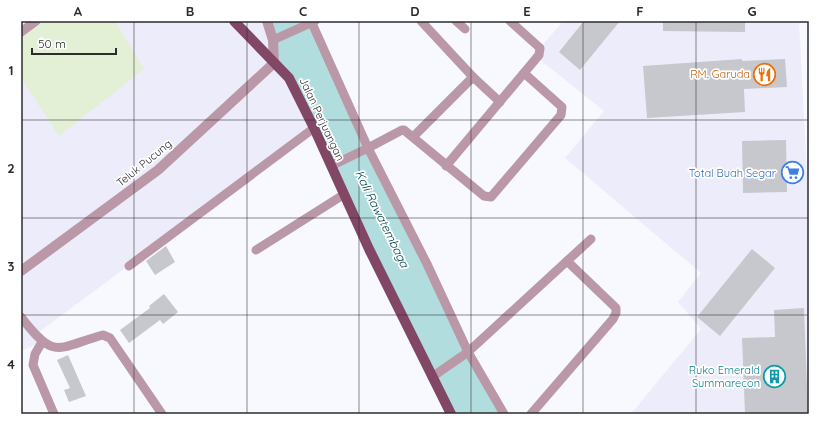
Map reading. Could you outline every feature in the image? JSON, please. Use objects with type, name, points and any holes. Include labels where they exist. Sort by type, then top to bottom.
[{"type":"main road","name":"Jalan Perjuangan","points":[[234,21],[289,78],[314,128],[335,164],[343,195],[451,414]]},
{"type":"street","points":[[21,32],[36,21]]},
{"type":"street","points":[[266,21],[273,40],[274,63]]},
{"type":"street","points":[[273,40],[313,21],[366,149],[427,264],[465,354],[504,414]]},
{"type":"street","points":[[421,21],[473,77],[500,102]]},
{"type":"street","points":[[456,21],[465,29]]},
{"type":"street","points":[[446,166],[539,55],[540,48],[510,21]]},
{"type":"street","name":"Teluk Pucung","points":[[21,271],[158,170],[274,63]]},
{"type":"street","points":[[335,164],[402,130],[406,131],[446,166],[484,196],[491,197],[562,114],[562,107],[524,73]]},
{"type":"street","points":[[413,137],[473,77]]},
{"type":"street","points":[[129,266],[314,128]]},
{"type":"street","points":[[256,250],[343,195]]},
{"type":"street","points":[[432,377],[465,354],[591,238]]},
{"type":"street","points":[[531,414],[613,319],[616,313],[616,308],[567,261]]},
{"type":"street","points":[[21,317],[35,335],[42,342],[50,346],[61,348],[106,335],[110,338],[162,414]]},
{"type":"street","points":[[42,342],[35,354],[33,365],[54,414]]},
{"type":"shaded area","points":[[36,21],[267,21],[314,128],[35,335],[42,342],[21,351],[21,32]]},
{"type":"shaded area","points":[[563,21],[799,21],[809,214],[809,414],[631,414],[701,329],[678,302],[701,273],[565,158],[604,111],[534,55]]},
{"type":"green space","points":[[36,21],[115,21],[144,69],[59,136],[21,78],[21,32]]},
{"type":"water","name":"Kali Rawatembaga","points":[[267,21],[311,21],[368,148],[504,414],[451,414],[314,128],[274,63]]},
{"type":"building","points":[[584,21],[620,21],[580,70],[559,52]]},
{"type":"building","points":[[663,21],[745,21],[745,32],[663,31]]},
{"type":"building","points":[[742,59],[742,61],[785,59],[787,87],[744,89],[745,112],[647,118],[643,66]]},
{"type":"building","points":[[786,140],[787,192],[743,193],[742,141]]},
{"type":"building","points":[[166,246],[175,262],[155,275],[146,261]]},
{"type":"building","points":[[752,249],[775,268],[720,336],[697,317]]},
{"type":"building","points":[[164,294],[178,312],[163,324],[160,320],[129,343],[120,330],[150,308],[149,306]]},
{"type":"building","name":"Ruko Emerald Summarecon","points":[[804,308],[808,414],[745,414],[742,338],[775,337],[774,310]]},
{"type":"building","points":[[68,355],[86,396],[69,402],[64,390],[70,388],[57,360]]},
{"type":"place","name":"RM. Garuda","points":[[765,74]]},
{"type":"place","name":"Total Buah Segar","points":[[792,173]]},
{"type":"place","name":"Ruko Emerald Summarecon","points":[[775,376]]}]
